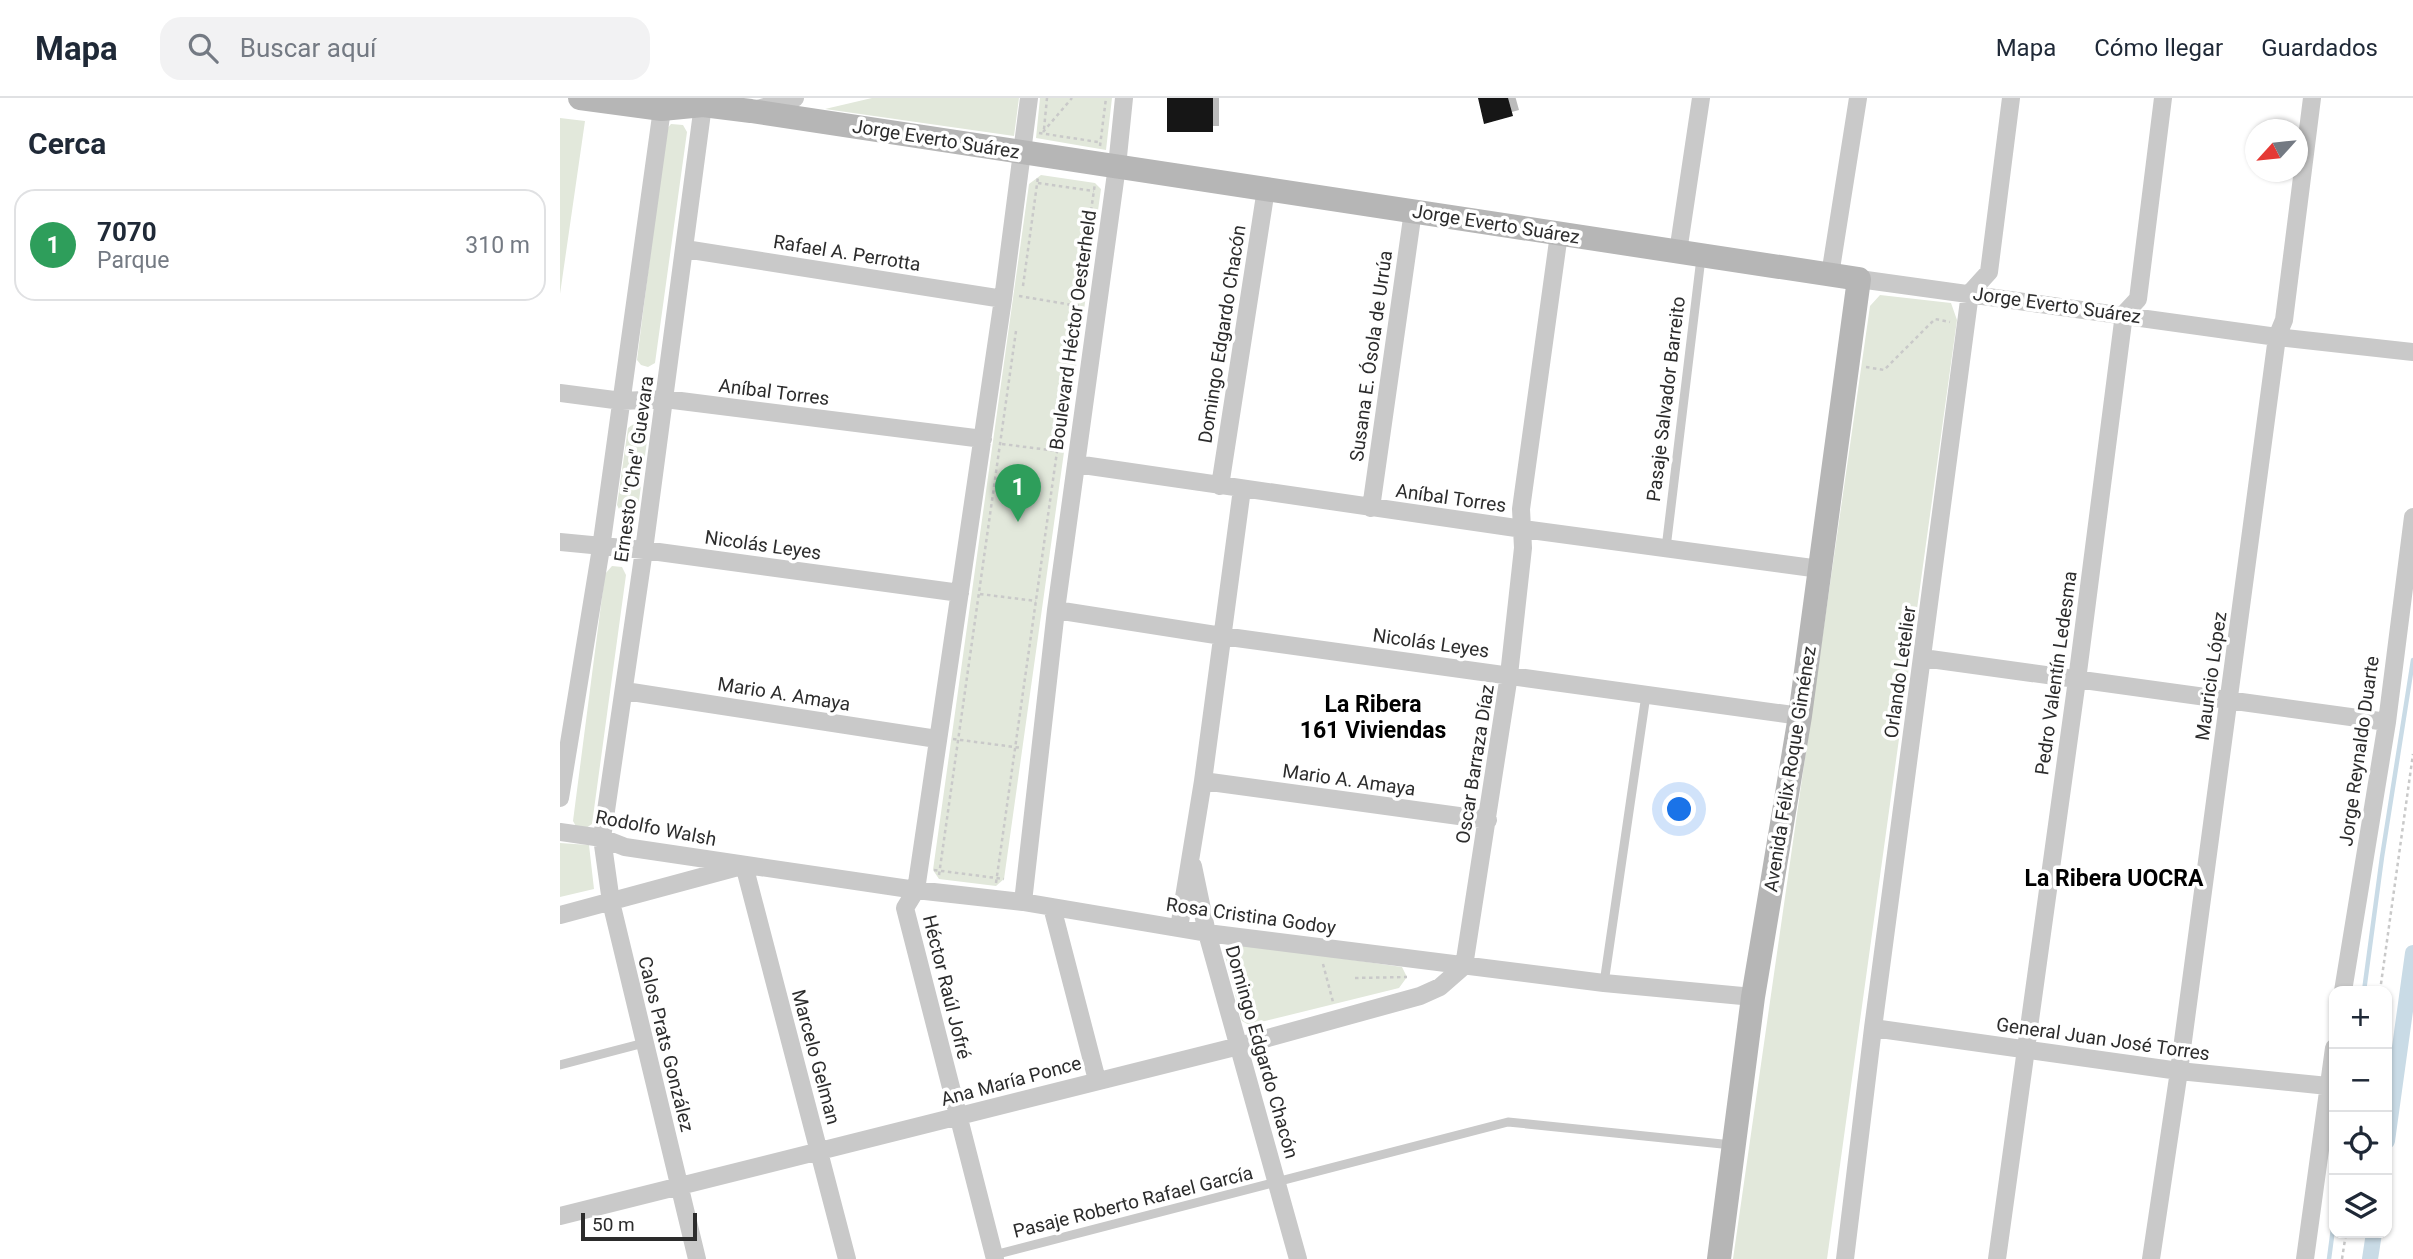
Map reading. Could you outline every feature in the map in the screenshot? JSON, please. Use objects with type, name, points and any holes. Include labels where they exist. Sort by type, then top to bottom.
[{"type":"street","name":"Jorge Everto Suárez","points":[[580,98],[662,110],[703,106],[1029,142],[1117,166],[1830,275],[2277,337],[2413,352]]},
{"type":"street","points":[[751,111],[795,98]]},
{"type":"street","points":[[916,890],[945,739],[988,441],[1029,142],[1029,98]]},
{"type":"street","name":"Boulevard Héctor Oesterheld","points":[[1023,902],[1049,606],[1117,166],[1125,98]]},
{"type":"street","points":[[1690,253],[1701,98]]},
{"type":"street","points":[[1830,275],[1858,98]]},
{"type":"street","name":"Orlando Letelier","points":[[1845,1259],[1872,1028],[1970,293],[1989,272],[2011,98]]},
{"type":"street","name":"Pedro Valentín Ledesma","points":[[1997,1259],[2077,680],[2123,314],[2138,299],[2163,98]]},
{"type":"street","name":"Mauricio López","points":[[2151,1259],[2179,1071],[2277,337],[2284,320],[2312,98]]},
{"type":"street","name":"Ernesto \"Che\" Guevara","points":[[602,838],[645,550],[703,106]]},
{"type":"street","name":"Ernesto \"Che\" Guevara","points":[[560,798],[601,548],[662,110]]},
{"type":"street","name":"Domingo Edgardo Chacón","points":[[1220,486],[1266,189]]},
{"type":"street","name":"Susana E. Ósola de Urrúa","points":[[1371,508],[1413,211]]},
{"type":"street","name":"Oscar Barraza Díaz","points":[[1464,966],[1509,675],[1523,548],[1521,509],[1559,233]]},
{"type":"street","name":"Rafael A. Perrotta","points":[[685,248],[1008,297]]},
{"type":"street","name":"Avenida Félix Roque Giménez","points":[[1718,1259],[1753,997],[1800,716],[1859,279]]},
{"type":"street","name":"Aníbal Torres","points":[[560,393],[622,401],[665,399],[988,441]]},
{"type":"street","name":"Aníbal Torres","points":[[1070,458],[1220,486],[1820,569]]},
{"type":"street","name":"Domingo Edgardo Chacón","points":[[1179,928],[1203,781],[1242,489]]},
{"type":"street","name":"Jorge Reynaldo Duarte","points":[[2344,986],[2387,722],[2413,517]]},
{"type":"street","name":"Nicolás Leyes","points":[[560,542],[601,548],[645,550],[966,593]]},
{"type":"street","name":"Nicolás Leyes","points":[[1049,606],[1223,636],[1800,716]]},
{"type":"street","points":[[1923,658],[2387,722]]},
{"type":"street","name":"Mario A. Amaya","points":[[625,691],[945,739]]},
{"type":"street","name":"Mario A. Amaya","points":[[1203,781],[1488,820]]},
{"type":"street","name":"Rodolfo Walsh","points":[[560,832],[602,838],[625,847],[744,865]]},
{"type":"street","name":"Calos Prats González","points":[[602,838],[611,902],[697,1259]]},
{"type":"street","name":"Domingo Edgardo Chacón","points":[[1191,856],[1207,933],[1298,1259]]},
{"type":"street","points":[[560,915],[744,865]]},
{"type":"street","name":"Rosa Cristina Godoy","points":[[744,865],[916,890],[1023,902],[1207,933],[1604,983],[1753,997]]},
{"type":"street","name":"Marcelo Gelman","points":[[744,865],[847,1259]]},
{"type":"street","name":"Héctor Raúl Jofré","points":[[916,890],[905,908],[994,1257]]},
{"type":"street","points":[[1052,907],[1097,1080]]},
{"type":"street","name":"Ana María Ponce","points":[[560,1216],[1239,1046],[1420,996],[1440,987],[1464,966]]},
{"type":"street","name":"General Juan José Torres","points":[[1872,1028],[2179,1071],[2328,1086]]},
{"type":"street","points":[[2305,1259],[2334,1049]]},
{"type":"lane","name":"Pasaje Salvador Barreito","points":[[1666,548],[1690,253]]},
{"type":"lane","points":[[1604,983],[1646,695]]},
{"type":"lane","points":[[560,1065],[644,1042]]},
{"type":"lane","name":"Pasaje Roberto Rafael García","points":[[994,1257],[1508,1122],[1733,1145]]},
{"type":"path","points":[[1043,132],[1047,98]]},
{"type":"path","points":[[1029,142],[1043,132],[1072,98]]},
{"type":"path","points":[[1099,149],[1106,98]]},
{"type":"path","points":[[1043,132],[1100,142]]},
{"type":"path","points":[[1021,297],[1038,177]]},
{"type":"path","points":[[1031,182],[1101,193]]},
{"type":"path","points":[[996,886],[1095,183]]},
{"type":"path","points":[[1008,297],[1085,307]]},
{"type":"path","points":[[1862,366],[1884,370],[1935,319],[1957,323]]},
{"type":"path","points":[[939,878],[1017,324]]},
{"type":"path","points":[[988,441],[1058,451],[1070,458]]},
{"type":"path","points":[[966,593],[1036,601],[1049,606]]},
{"type":"path","points":[[945,739],[1022,748]]},
{"type":"path","points":[[2381,986],[2413,754]]},
{"type":"path","points":[[933,870],[1004,879]]},
{"type":"path","points":[[1321,957],[1334,1005]]},
{"type":"path","points":[[1355,978],[1407,977]]},
{"type":"path","points":[[2342,1259],[2345,1238]]},
{"type":"shaded area","points":[[872,98],[1019,98],[1014,136],[825,109]]},
{"type":"shaded area","points":[[1040,98],[1112,98],[1106,150],[1036,138]]},
{"type":"shaded area","points":[[560,118],[585,121],[560,294]]},
{"type":"shaded area","points":[[671,124],[683,125],[687,132],[655,363],[648,367],[637,360],[666,130]]},
{"type":"shaded area","points":[[1041,175],[1095,183],[1101,189],[1004,879],[996,886],[939,879],[933,870],[1029,184]]},
{"type":"shaded area","points":[[1880,295],[1951,303],[1957,320],[1827,1259],[1733,1259],[1870,306]]},
{"type":"shaded area","points":[[635,423],[642,424],[648,433],[638,508],[631,515],[621,513],[617,505],[628,428]]},
{"type":"shaded area","points":[[612,566],[622,567],[626,575],[592,824],[586,828],[577,828],[573,821],[605,574]]},
{"type":"shaded area","points":[[560,843],[589,845],[594,889],[560,897]]},
{"type":"shaded area","points":[[1234,943],[1402,967],[1407,977],[1399,988],[1249,1025],[1242,1021],[1224,952]]},
{"type":"building","points":[[1167,98],[1213,98],[1213,132],[1167,132]]},
{"type":"building","points":[[1478,98],[1508,98],[1513,116],[1484,124]]},
{"type":"waterway","points":[[2365,986],[2413,660]]},
{"type":"waterway","points":[[2391,1112],[2413,953]]},
{"type":"waterway","points":[[2329,1259],[2332,1238]]},
{"type":"waterway","points":[[2370,1259],[2373,1238]]},
{"type":"place","name":"7070","points":[[1018,522]]},
{"type":"district","name":"La Ribera 161 Viviendas","points":[[1373,717]]},
{"type":"district","name":"La Ribera UOCRA","points":[[2114,878]]}]
